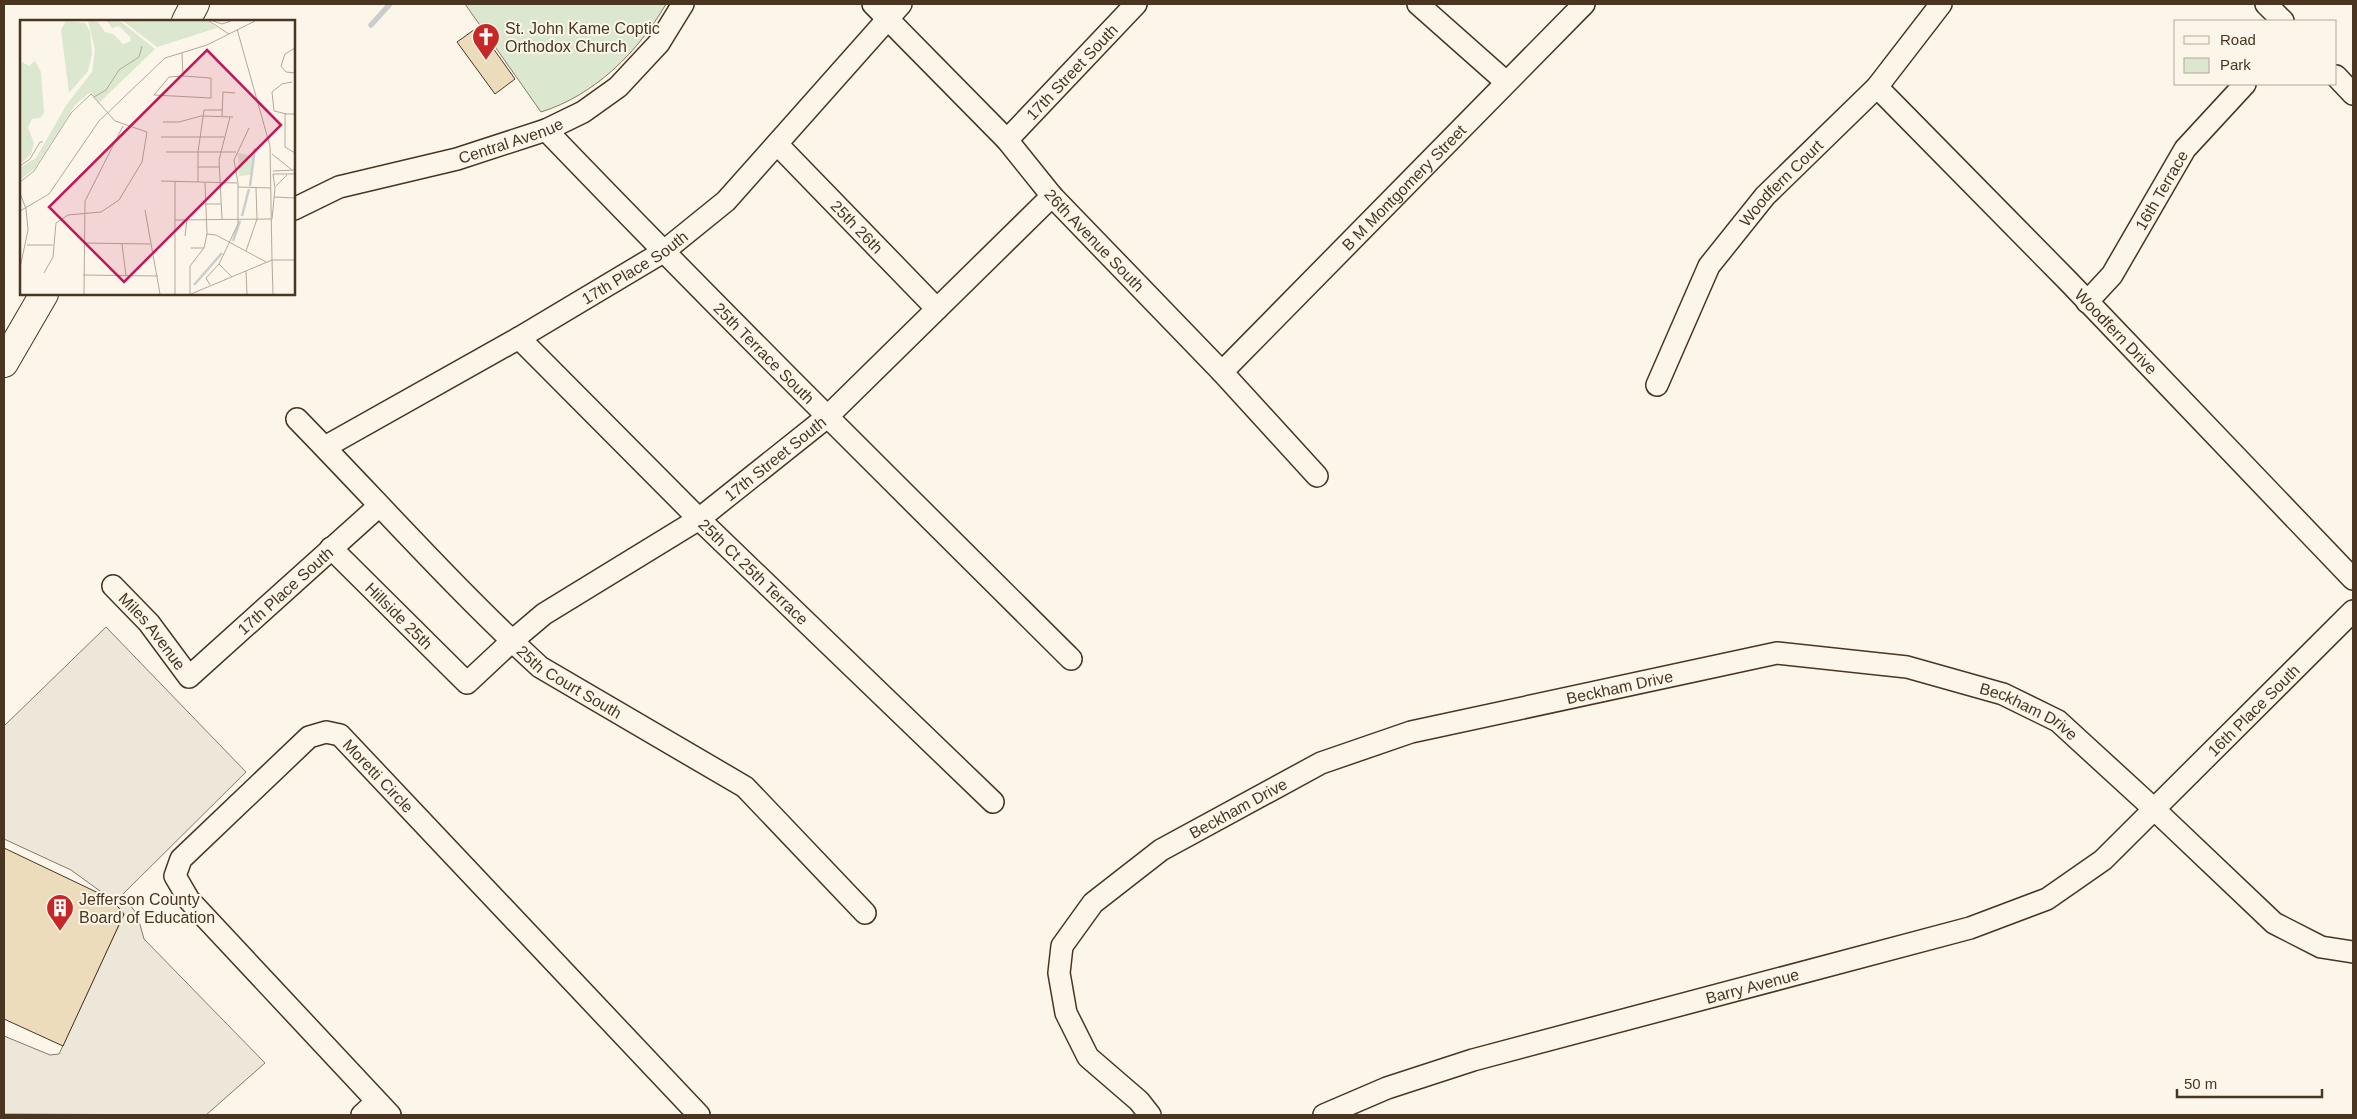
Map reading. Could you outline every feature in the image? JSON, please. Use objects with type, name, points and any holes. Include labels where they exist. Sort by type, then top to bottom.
[{"type":"main road","points":[[187,20],[195,4]]},
{"type":"main road","points":[[4,363],[43,295]]},
{"type":"street","name":"Central Avenue","points":[[295,208],[338,187],[457,159],[546,130],[583,112],[618,87],[659,43],[683,4]]},
{"type":"street","name":"17th Street South","points":[[1007,140],[1136,4]]},
{"type":"street","points":[[1418,4],[1506,82]]},
{"type":"street","name":"B M Montgomery Street","points":[[1222,372],[1584,4]]},
{"type":"street","name":"Woodfern Court","points":[[1657,385],[1709,266],[1765,196],[1877,87],[1941,4]]},
{"type":"street","points":[[2266,4],[2282,20]]},
{"type":"street","name":"26th Avenue South","points":[[887,8],[1007,140],[1052,196],[1222,372],[1318,476]]},
{"type":"street","name":"17th Place South","points":[[325,447],[519,338],[663,252],[726,201],[777,144],[887,8]]},
{"type":"street","points":[[2337,77],[2353,94]]},
{"type":"street","name":"16th Terrace","points":[[2087,302],[2112,275],[2185,149],[2244,85]]},
{"type":"street","name":"Woodfern Drive","points":[[1877,87],[2353,579]]},
{"type":"street","name":"25th Terrace South","points":[[546,130],[827,418],[1072,659]]},
{"type":"street","name":"25th 26th","points":[[777,144],[937,309]]},
{"type":"street","name":"17th Street South","points":[[467,683],[544,614],[699,519],[827,418],[1052,196]]},
{"type":"street","name":"25th Ct 25th Terrace","points":[[519,338],[699,519],[993,802]]},
{"type":"street","name":"25th Court South","points":[[298,419],[379,506],[540,667],[744,787],[865,913]]},
{"type":"street","name":"17th Place South","points":[[189,677],[379,506]]},
{"type":"street","name":"Hillside 25th","points":[[332,548],[467,683]]},
{"type":"street","name":"Miles Avenue","points":[[113,586],[149,623],[189,677]]},
{"type":"street","name":"16th Place South","points":[[2154,808],[2353,611]]},
{"type":"street","name":"Beckham Drive","points":[[1150,1115],[1139,1101],[1088,1057],[1066,1013],[1059,973],[1062,946],[1093,904],[1161,850],[1321,763],[1411,732],[1777,653],[1907,668],[2003,694],[2058,722],[2154,808],[2274,923],[2321,947],[2353,952]]},
{"type":"street","name":"Moretti Circle","points":[[376,1111],[190,900],[175,876],[181,860],[309,737],[326,732],[340,735],[699,1115]]},
{"type":"street","name":"Barry Avenue","points":[[1324,1115],[1387,1088],[1473,1060],[1970,928],[2047,898],[2103,860],[2154,808]]},
{"type":"green space","points":[[465,4],[666,4],[642,39],[613,70],[579,95],[541,112]]},
{"type":"shaded area","points":[[106,627],[246,772],[122,895],[137,914],[144,939],[265,1063],[206,1115],[4,1114],[4,1036],[50,1055],[59,1054],[124,914],[111,899],[71,870],[4,839],[4,726]]},
{"type":"building","name":"St. John Kame Coptic Orthodox Church","points":[[478,27],[515,79],[495,94],[457,42]]},
{"type":"building","name":"Jefferson County Board of Education","points":[[4,848],[111,899],[124,914],[63,1046],[4,1019]]},
{"type":"waterway","points":[[371,25],[390,4]]},
{"type":"place","name":"St. John Kame Coptic Orthodox Church","points":[[486,61]]},
{"type":"place","name":"Jefferson County Board of Education","points":[[60,932]]}]
